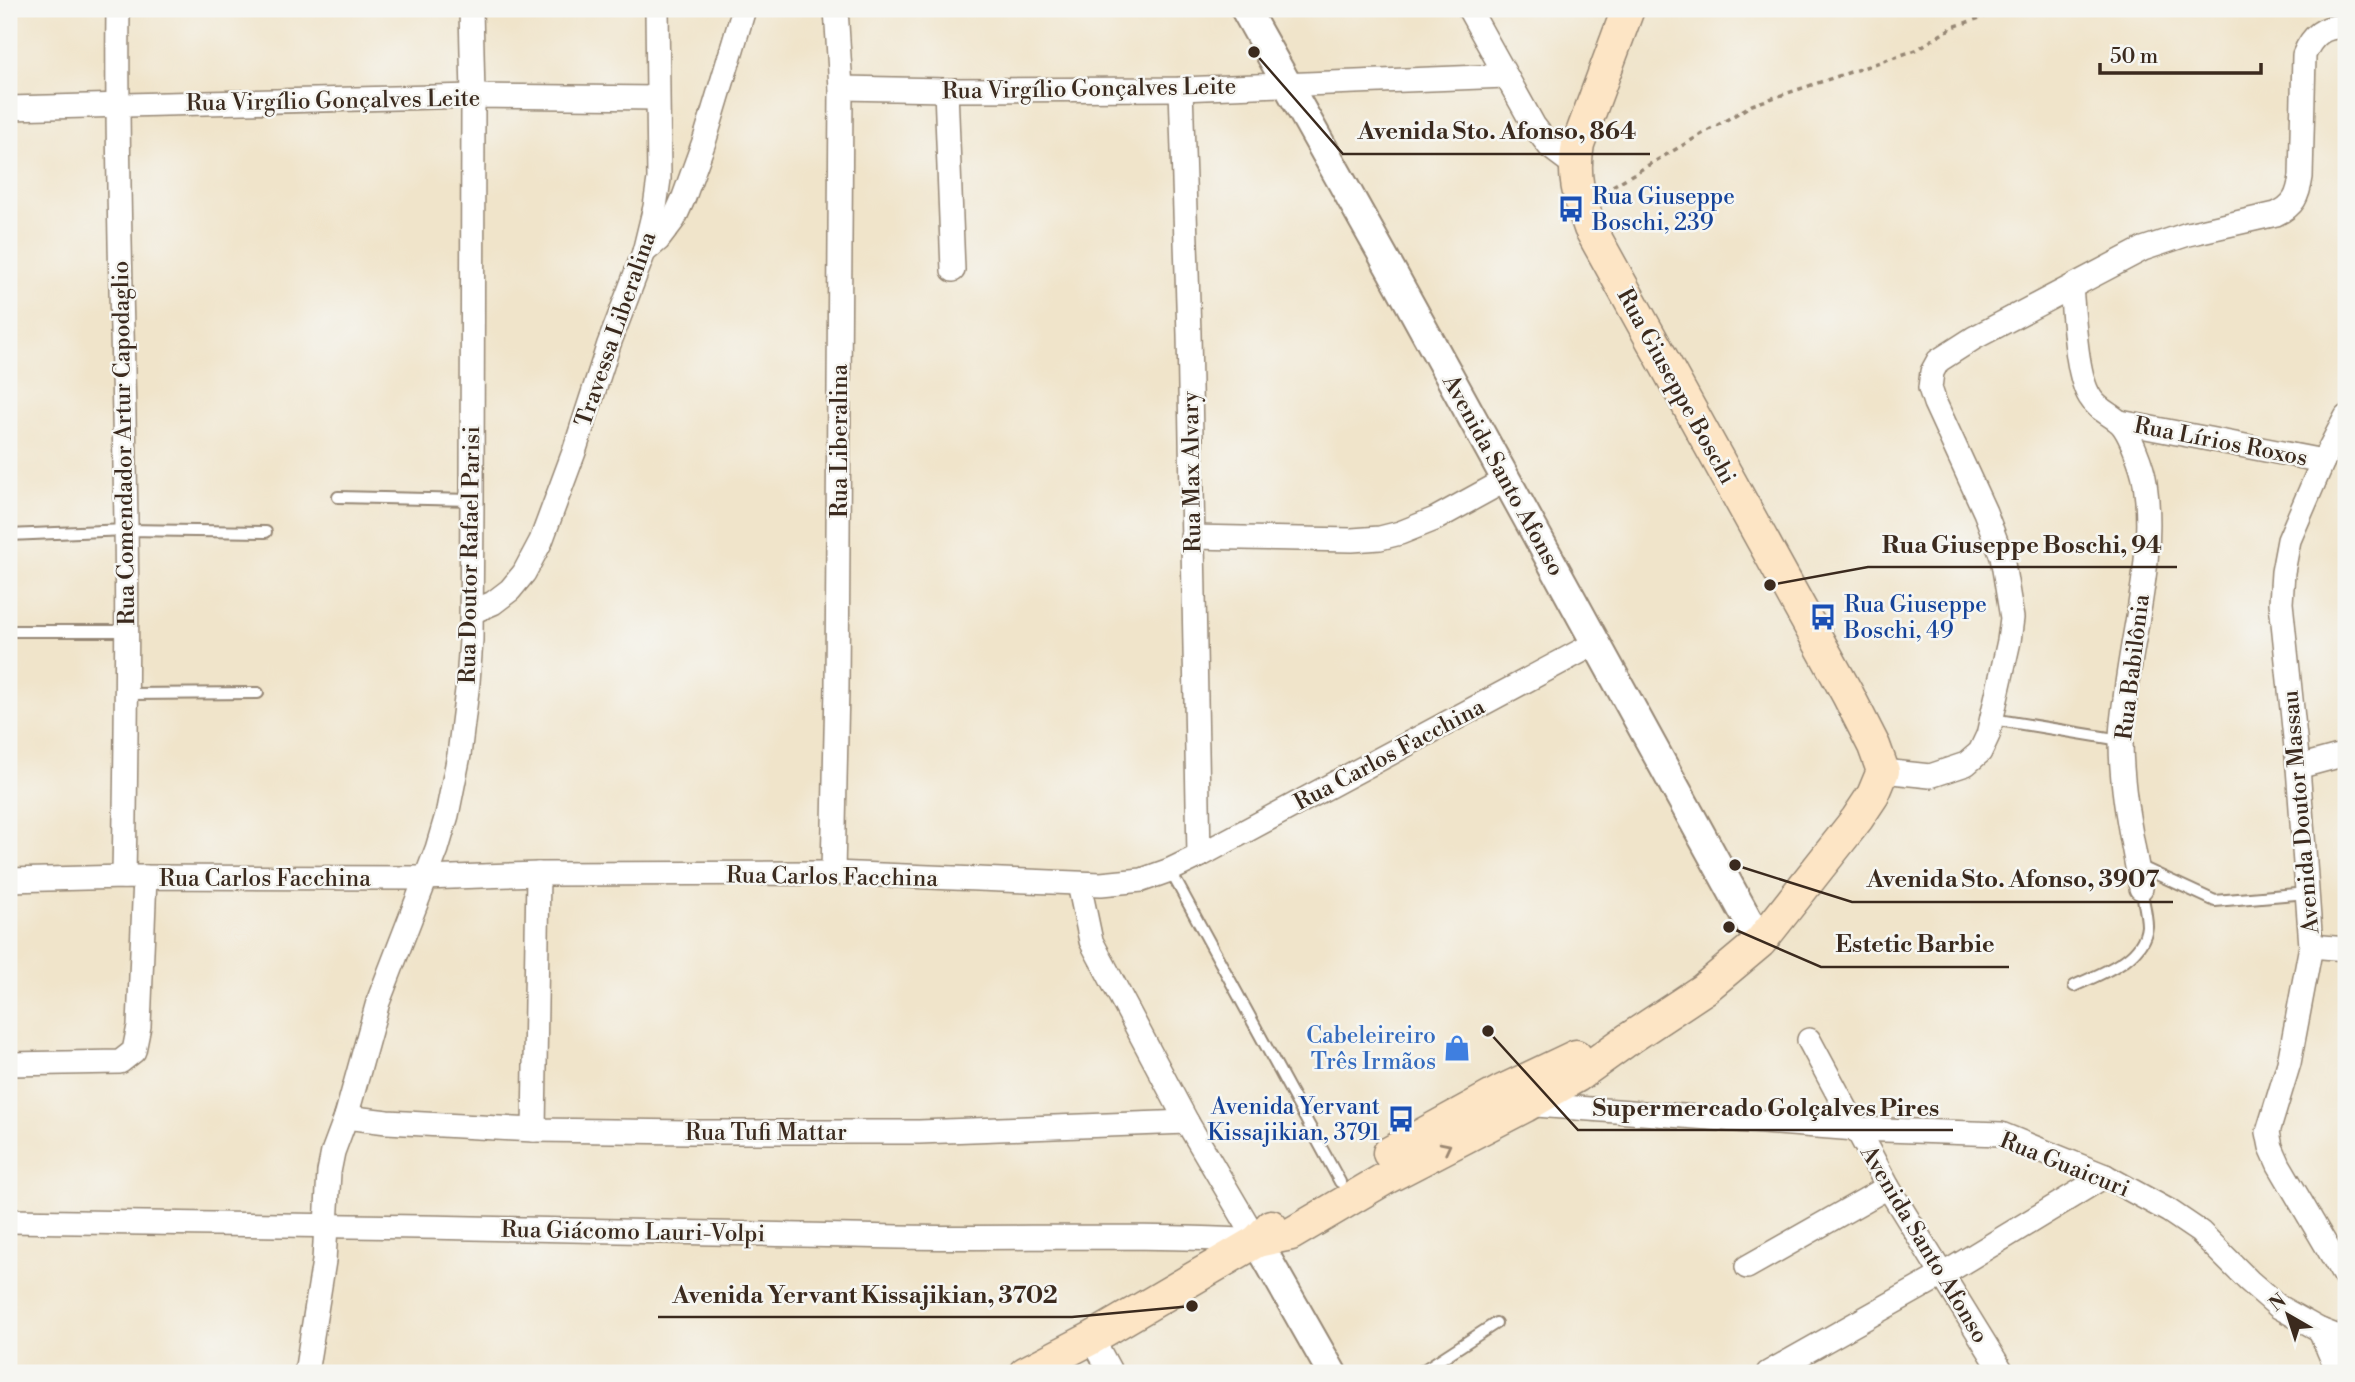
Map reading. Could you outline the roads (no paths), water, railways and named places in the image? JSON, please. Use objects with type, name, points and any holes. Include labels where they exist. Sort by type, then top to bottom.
[{"type":"main road","points":[[1574,165],[1586,118],[1628,9]]},
{"type":"main road","name":"Rua Giuseppe Boschi","points":[[1574,165],[1581,204],[1590,228],[1848,695],[1874,746],[1883,771]]},
{"type":"main road","points":[[1025,1373],[1092,1338],[1257,1241],[1280,1218],[1340,1182],[1513,1099],[1577,1076],[1704,989],[1760,942],[1857,819],[1873,795],[1883,771]]},
{"type":"main road","points":[[1257,1241],[1292,1234],[1513,1099]]},
{"type":"street","name":"Rua Comendador Artur Capodaglio","points":[[9,1064],[120,1062],[127,1058],[137,1045],[145,933],[135,877],[127,694],[127,530],[117,104],[118,9]]},
{"type":"street","name":"Rua Doutor Rafael Parisi","points":[[306,1373],[324,1261],[329,1172],[333,1152],[346,1117],[378,1002],[447,816],[468,682],[472,612],[471,9]]},
{"type":"street","name":"Travessa Liberalina","points":[[472,612],[493,603],[510,590],[524,573],[541,541],[644,251],[659,179],[657,9]]},
{"type":"street","points":[[644,251],[658,240],[674,219],[684,197],[705,139],[744,9]]},
{"type":"street","name":"Rua Liberalina","points":[[832,873],[837,673],[841,88],[836,9]]},
{"type":"street","name":"Avenida Santo Afonso","points":[[1245,9],[1760,942]]},
{"type":"street","points":[[1469,9],[1534,126],[1550,147],[1574,165]]},
{"type":"street","points":[[1883,771],[1930,776],[1966,764],[1980,752],[1992,719],[2011,629],[2012,618],[2002,557],[1930,388],[1932,372],[1938,361],[1951,351],[2143,249],[2189,234],[2276,214],[2293,204],[2301,177],[2304,55],[2315,35],[2327,29],[2346,27]]},
{"type":"street","name":"Rua Virgílio Gonçalves Leite","points":[[841,88],[1181,89],[1506,76]]},
{"type":"street","name":"Rua Max Alvary","points":[[1181,89],[1189,334],[1199,856]]},
{"type":"street","points":[[946,90],[953,270]]},
{"type":"street","name":"Rua Virgílio Gonçalves Leite","points":[[9,108],[473,96],[657,99]]},
{"type":"street","name":"Rua Babilônia","points":[[2071,288],[2081,376],[2088,396],[2102,412],[2120,422],[2136,452],[2145,481],[2146,565],[2127,678],[2120,740],[2127,816],[2141,888]]},
{"type":"street","name":"Avenida Doutor Massau","points":[[2346,417],[2323,461],[2289,540],[2281,593],[2298,767],[2311,946],[2289,1063],[2268,1132],[2279,1165],[2346,1279]]},
{"type":"street","name":"Rua Lírios Roxos","points":[[2120,422],[2323,461]]},
{"type":"street","points":[[1192,537],[1352,540],[1380,538],[1435,519],[1506,480]]},
{"type":"street","name":"Rua Carlos Facchina","points":[[9,880],[135,877],[425,878],[538,873],[832,873],[1079,884],[1142,880],[1199,856],[1596,643]]},
{"type":"street","points":[[2298,767],[2346,754]]},
{"type":"street","points":[[534,1130],[538,873]]},
{"type":"street","points":[[1079,884],[1091,941],[1187,1122],[1332,1373]]},
{"type":"street","points":[[2311,946],[2346,949]]},
{"type":"street","name":"Avenida Santo Afonso","points":[[1809,1040],[1888,1187],[2003,1373]]},
{"type":"street","name":"Rua Guaicuri","points":[[1513,1099],[1856,1129],[2001,1134],[2105,1177],[2169,1211],[2200,1232],[2279,1307],[2320,1330],[2346,1340]]},
{"type":"street","name":"Rua Tufi Mattar","points":[[346,1117],[387,1122],[534,1130],[919,1132],[1187,1122]]},
{"type":"street","points":[[1773,1372],[2105,1177]]},
{"type":"street","points":[[1747,1267],[1888,1187]]},
{"type":"street","name":"Rua Giácomo Lauri-Volpi","points":[[9,1221],[1257,1241]]},
{"type":"street","points":[[2320,1330],[2338,1373]]},
{"type":"street","points":[[1092,1338],[1111,1373]]},
{"type":"lane","points":[[338,497],[472,500]]},
{"type":"lane","points":[[9,535],[127,530],[266,532]]},
{"type":"lane","points":[[9,631],[126,631]]},
{"type":"lane","points":[[127,694],[258,693]]},
{"type":"lane","points":[[1992,719],[2120,740]]},
{"type":"lane","points":[[2137,865],[2215,901],[2308,893]]},
{"type":"lane","points":[[1170,870],[1340,1182]]},
{"type":"lane","name":"Rua Babilônia","points":[[2074,986],[2121,963],[2138,946],[2147,927],[2141,888]]},
{"type":"lane","points":[[1419,1373],[1496,1324]]},
{"type":"place","name":"Avenida Sto. Afonso, 864","points":[[1254,52]]},
{"type":"place","name":"Rua Giuseppe Boschi, 239","points":[[1571,209]]},
{"type":"place","name":"Rua Giuseppe Boschi, 94","points":[[1770,585]]},
{"type":"place","name":"Rua Giuseppe Boschi, 49","points":[[1823,617]]},
{"type":"place","name":"Avenida Sto. Afonso, 3907","points":[[1735,865]]},
{"type":"place","name":"Estetic Barbie","points":[[1729,927]]},
{"type":"place","name":"Supermercado Golçalves Pires","points":[[1488,1031]]},
{"type":"place","name":"Cabeleireiro Três Irmãos","points":[[1457,1048]]},
{"type":"place","name":"Avenida Yervant Kissajikian, 3791","points":[[1401,1119]]},
{"type":"place","name":"Avenida Yervant Kissajikian, 3702","points":[[1192,1306]]}]
